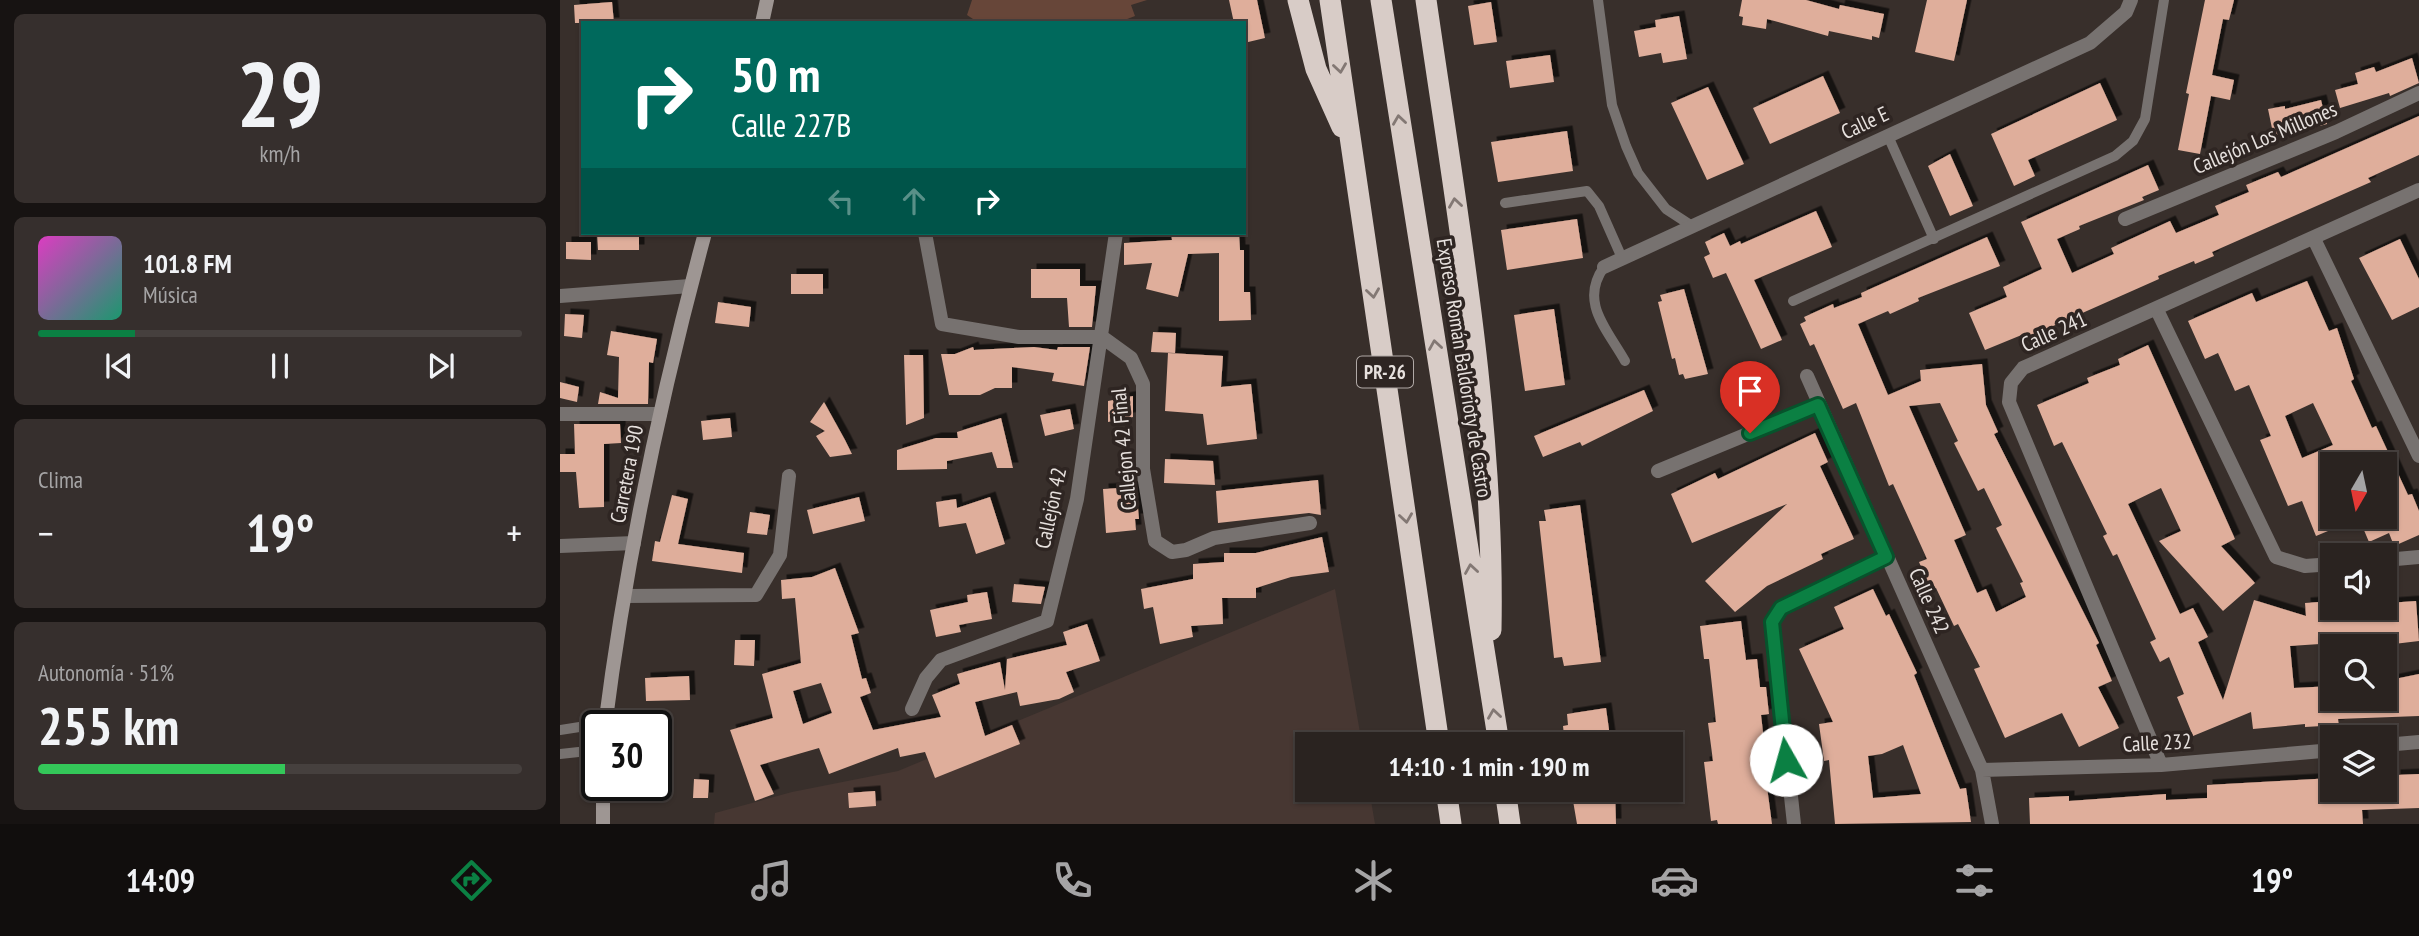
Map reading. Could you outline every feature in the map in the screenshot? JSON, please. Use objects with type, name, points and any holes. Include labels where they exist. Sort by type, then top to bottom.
[{"type":"highway","points":[[1298,0],[1316,69],[1352,150]]},
{"type":"highway","name":"PR-26","points":[[1330,0],[1437,732]]},
{"type":"highway","name":"Expreso Román Baldorioty de Castro","points":[[1381,0],[1497,732]]},
{"type":"highway","points":[[1426,0],[1480,380],[1492,552],[1490,685]]},
{"type":"highway","points":[[1448,802],[1451,824]]},
{"type":"highway","points":[[1507,802],[1510,824]]},
{"type":"street","points":[[762,21],[767,0]]},
{"type":"street","name":"Calle E","points":[[1604,267],[2090,43],[2126,12],[2131,0]]},
{"type":"street","name":"Callejón Los Millones","points":[[2125,219],[2336,132],[2419,93]]},
{"type":"street","name":"Calle 241","points":[[2161,765],[2009,402],[2011,383],[2023,368],[2419,190]]},
{"type":"street","name":"Carretera 190","points":[[607,710],[634,543],[660,414],[704,235]]},
{"type":"street","points":[[925,235],[942,324],[1018,337],[1102,337]]},
{"type":"street","name":"Callejón 42","points":[[912,709],[926,678],[941,660],[1046,621],[1077,499],[1116,235]]},
{"type":"street","points":[[2314,239],[2419,456]]},
{"type":"street","points":[[560,296],[690,286]]},
{"type":"street","points":[[2157,310],[2276,557],[2305,566],[2320,565]]},
{"type":"street","name":"Callejon 42 Final","points":[[1102,337],[1131,358],[1143,384],[1143,468],[1155,541],[1172,552],[1186,550],[1214,538],[1310,523]]},
{"type":"street","name":"Calle 242","points":[[1807,376],[1982,770],[1992,824]]},
{"type":"street","points":[[1658,471],[1818,405]]},
{"type":"street","points":[[560,414],[660,414]]},
{"type":"street","points":[[626,596],[756,595],[780,555],[789,476]]},
{"type":"street","points":[[560,547],[634,543]]},
{"type":"street","points":[[1794,824],[1772,622],[1781,608],[1886,557]]},
{"type":"street","points":[[2397,559],[2419,557]]},
{"type":"street","points":[[2397,744],[2419,742]]},
{"type":"street","name":"Calle 232","points":[[1982,770],[2161,765],[2320,751]]},
{"type":"street","points":[[603,801],[603,824]]},
{"type":"lane","points":[[1598,0],[1612,105],[1626,146],[1638,173],[1666,209],[1692,226]]},
{"type":"lane","points":[[1793,301],[2115,156],[2133,141],[2146,119],[2164,0]]},
{"type":"lane","points":[[1888,136],[1934,239]]},
{"type":"lane","points":[[1505,203],[1587,191],[1599,206],[1622,258]]},
{"type":"lane","points":[[1604,267],[1595,279],[1592,303],[1625,361]]},
{"type":"lane","points":[[560,730],[581,727]]},
{"type":"lane","points":[[560,754],[581,752]]},
{"type":"shaded area","points":[[972,0],[1147,0],[1131,5],[1135,16],[1122,21],[976,21],[967,15]]},
{"type":"shaded area","points":[[1335,589],[1360,732],[1295,732],[1295,802],[1371,802],[1375,824],[714,824],[715,813],[792,792],[898,771]]},
{"type":"building","points":[[1229,0],[1257,0],[1265,38],[1246,43],[1246,21],[1234,21]]},
{"type":"building","points":[[1742,0],[1806,0],[1839,9],[1840,5],[1884,14],[1879,38],[1872,36],[1872,40],[1829,31],[1828,36],[1767,19],[1766,29],[1742,25],[1743,17],[1739,16]]},
{"type":"building","points":[[1927,0],[1967,0],[1954,61],[1915,52]]},
{"type":"building","points":[[2205,0],[2234,0],[2229,20],[2223,19],[2212,75],[2234,80],[2230,100],[2211,96],[2200,154],[2178,150],[2189,94],[2186,93]]},
{"type":"building","points":[[612,2],[614,21],[575,23],[574,5]]},
{"type":"building","points":[[1491,2],[1497,42],[1474,45],[1468,6]]},
{"type":"building","points":[[1679,16],[1687,59],[1663,63],[1661,53],[1639,57],[1634,31],[1656,27],[1655,20]]},
{"type":"building","points":[[1550,55],[1554,82],[1510,88],[1506,61]]},
{"type":"building","points":[[2412,58],[2419,83],[2390,96],[2389,93],[2340,108],[2335,90],[2358,84],[2355,73],[2374,67],[2376,72]]},
{"type":"building","points":[[1823,76],[1840,113],[1770,144],[1753,108]]},
{"type":"building","points":[[2100,83],[2117,120],[2028,160],[2035,176],[2014,186],[1991,134]]},
{"type":"building","points":[[1708,87],[1744,164],[1707,180],[1671,103]]},
{"type":"building","points":[[2321,100],[2327,124],[2274,138],[2268,109],[2285,106],[2285,109]]},
{"type":"building","points":[[2419,116],[2419,155],[2368,178],[2371,182],[2212,252],[2214,256],[2158,276],[2159,279],[2026,338],[2024,334],[1985,350],[1969,313],[2007,297],[2003,287],[2042,269],[2021,222],[2148,165],[2159,190],[2142,197],[2144,200],[2079,226],[2080,229],[2057,239],[2072,273],[2114,254],[2111,248],[2170,221],[2176,233],[2219,215],[2215,206],[2249,192],[2246,185],[2278,172],[2281,177]]},
{"type":"building","points":[[1567,131],[1573,171],[1498,182],[1491,142]]},
{"type":"building","points":[[1950,154],[1973,206],[1950,216],[1928,166]]},
{"type":"building","points":[[1816,211],[1832,247],[1754,280],[1782,340],[1761,349],[1726,273],[1713,278],[1704,257],[1710,254],[1705,242],[1724,233],[1730,246],[1740,241],[1741,244]]},
{"type":"building","points":[[1577,219],[1583,258],[1507,270],[1501,230]]},
{"type":"building","points":[[597,235],[639,235],[639,250],[598,250]]},
{"type":"building","points":[[1171,235],[1239,235],[1240,250],[1244,250],[1244,292],[1250,292],[1251,320],[1219,321],[1219,253],[1188,254],[1178,297],[1146,289],[1152,263],[1124,265],[1124,243],[1172,240]]},
{"type":"building","points":[[1987,237],[2000,266],[1918,298],[1919,301],[1890,314],[1888,311],[1858,324],[1888,395],[1921,381],[1920,370],[1982,364],[1986,405],[1998,432],[1994,434],[2099,643],[2096,645],[2112,681],[2098,687],[2119,728],[2079,747],[2062,713],[2005,738],[1974,669],[1980,667],[1958,624],[1954,626],[1936,588],[1931,590],[1919,562],[1927,559],[1893,484],[1889,486],[1856,403],[1843,409],[1814,344],[1810,346],[1800,324],[1806,321],[1804,317],[1833,304],[1834,308],[1862,297],[1861,293]],"holes":[[[1940,403],[1958,441],[1954,443],[1978,491],[1984,488],[2002,525],[1996,528],[2023,582],[2020,583],[2026,597],[1996,612],[1986,589],[1977,593],[1954,540],[1966,535],[1909,406]]]},
{"type":"building","points":[[2400,239],[2419,279],[2419,307],[2392,320],[2359,258]]},
{"type":"building","points":[[566,242],[591,242],[591,260],[566,259]]},
{"type":"building","points":[[1031,269],[1080,269],[1080,286],[1096,286],[1092,327],[1069,327],[1067,298],[1031,298]]},
{"type":"building","points":[[791,274],[823,274],[823,294],[791,294]]},
{"type":"building","points":[[2307,281],[2329,331],[2337,328],[2354,379],[2351,381],[2372,428],[2376,426],[2388,452],[2320,452],[2320,529],[2333,529],[2316,536],[2302,501],[2288,506],[2260,440],[2271,436],[2249,385],[2235,391],[2218,353],[2205,359],[2188,321],[2252,293],[2256,302]],"holes":[[[2313,403],[2333,445],[2302,458],[2285,416]]]},
{"type":"building","points":[[1684,289],[1708,374],[1685,379],[1683,374],[1679,375],[1675,358],[1672,359],[1658,302],[1662,301],[1660,295]]},
{"type":"building","points":[[718,302],[751,307],[749,327],[715,323]]},
{"type":"building","points":[[1554,309],[1565,385],[1525,391],[1514,315]]},
{"type":"building","points":[[565,314],[584,315],[582,338],[564,336]]},
{"type":"building","points":[[611,331],[657,339],[653,363],[649,362],[648,404],[598,404],[600,392],[618,398],[619,357],[607,355]]},
{"type":"building","points":[[1153,332],[1176,333],[1175,353],[1151,352]]},
{"type":"building","points":[[2148,345],[2235,539],[2221,546],[2255,583],[2223,611],[2159,541],[2181,531],[2161,488],[2128,504],[2180,614],[2193,608],[2208,637],[2198,642],[2223,700],[2254,600],[2306,616],[2305,603],[2320,602],[2320,620],[2397,620],[2397,602],[2416,601],[2419,641],[2397,644],[2397,634],[2320,634],[2320,644],[2290,646],[2294,688],[2320,687],[2320,711],[2397,711],[2397,679],[2419,674],[2419,716],[2338,719],[2339,725],[2305,727],[2305,724],[2253,729],[2251,712],[2193,736],[2177,697],[2184,694],[2169,657],[2160,662],[2150,642],[2156,639],[2117,554],[2113,556],[2103,536],[2107,534],[2062,442],[2054,446],[2037,405],[2089,383],[2087,378],[2120,365],[2118,359]]},
{"type":"building","points":[[973,347],[974,350],[1034,347],[1057,350],[1058,347],[1090,347],[1084,386],[1052,381],[1054,373],[1012,367],[1012,388],[995,388],[980,395],[949,395],[941,354],[955,354]]},
{"type":"building","points":[[1168,353],[1223,356],[1221,387],[1251,384],[1257,439],[1207,445],[1203,414],[1165,411]]},
{"type":"building","points":[[904,355],[923,355],[924,418],[906,425]]},
{"type":"building","points":[[560,382],[579,387],[577,402],[560,398]]},
{"type":"building","points":[[1644,390],[1653,411],[1582,446],[1580,442],[1543,457],[1534,436]]},
{"type":"building","points":[[1133,396],[1133,417],[1108,422],[1108,401]]},
{"type":"building","points":[[824,402],[852,454],[830,457],[816,436],[825,431],[810,422]]},
{"type":"building","points":[[1070,409],[1074,429],[1045,436],[1040,415]]},
{"type":"building","points":[[730,418],[732,437],[703,440],[701,421]]},
{"type":"building","points":[[1001,418],[1013,468],[997,468],[992,452],[947,461],[947,469],[897,470],[897,450],[936,438],[958,438],[957,432]]},
{"type":"building","points":[[574,424],[620,424],[621,443],[604,444],[604,507],[579,508],[576,472],[560,472],[560,454],[575,454]]},
{"type":"building","points":[[1815,433],[1828,462],[1820,466],[1854,539],[1821,554],[1823,559],[1767,586],[1735,612],[1705,581],[1787,504],[1692,543],[1671,494],[1715,473],[1718,479]]},
{"type":"building","points":[[1165,459],[1213,461],[1215,485],[1164,483]]},
{"type":"building","points":[[2398,473],[2408,495],[2412,494],[2419,511],[2419,535],[2397,545],[2393,543],[2389,533],[2369,542],[2364,529],[2398,528]]},
{"type":"building","points":[[1318,480],[1321,515],[1309,513],[1218,523],[1216,491]]},
{"type":"building","points":[[1136,487],[1139,519],[1135,519],[1136,530],[1106,533],[1103,489]]},
{"type":"building","points":[[672,495],[688,499],[678,544],[744,553],[742,573],[652,561],[655,541],[660,542]]},
{"type":"building","points":[[859,497],[865,521],[813,534],[807,510]]},
{"type":"building","points":[[990,497],[1005,544],[976,554],[966,523],[939,527],[936,502],[956,499],[957,508]]},
{"type":"building","points":[[1580,505],[1601,662],[1564,666],[1562,657],[1554,658],[1539,521],[1546,521],[1544,510]]},
{"type":"building","points":[[750,512],[770,515],[767,535],[747,533]]},
{"type":"building","points":[[1322,537],[1329,572],[1291,577],[1256,588],[1256,598],[1222,598],[1223,624],[1191,626],[1193,637],[1160,644],[1153,607],[1144,609],[1141,589],[1193,579],[1193,564],[1224,562],[1224,553],[1256,553]]},
{"type":"building","points":[[835,568],[859,633],[851,635],[862,679],[866,678],[871,693],[860,697],[873,730],[941,717],[932,695],[960,684],[957,674],[1000,662],[1005,690],[1007,659],[1067,645],[1063,632],[1087,624],[1100,661],[1066,672],[1074,692],[1059,699],[1020,706],[1017,692],[975,702],[985,736],[1012,725],[1020,744],[935,778],[925,752],[900,757],[898,748],[829,774],[819,748],[760,765],[774,794],[755,801],[730,730],[773,718],[762,674],[801,663],[795,598],[782,599],[781,580],[812,577]],"holes":[[[821,683],[832,713],[803,724],[793,691]]]},
{"type":"building","points":[[1014,584],[1045,587],[1041,604],[1012,602]]},
{"type":"building","points":[[1873,589],[1886,616],[1889,614],[1917,673],[1914,675],[1960,789],[1966,788],[1971,822],[1835,824],[1829,760],[1824,761],[1819,724],[1833,722],[1799,649],[1844,629],[1834,607]],"holes":[[[1903,745],[1921,794],[1873,798],[1868,756],[1882,754]]]},
{"type":"building","points":[[987,592],[992,619],[959,625],[961,632],[936,637],[930,610],[968,602],[967,595]]},
{"type":"building","points":[[1741,621],[1746,660],[1757,659],[1760,687],[1766,687],[1769,714],[1761,715],[1765,749],[1762,750],[1772,824],[1718,824],[1717,820],[1711,821],[1704,762],[1713,761],[1708,723],[1716,722],[1709,659],[1704,659],[1700,626]]},
{"type":"building","points":[[735,640],[755,640],[754,666],[734,665]]},
{"type":"building","points":[[689,676],[690,700],[646,701],[645,678]]},
{"type":"building","points":[[1606,708],[1609,732],[1564,732],[1563,726],[1568,725],[1567,714]]},
{"type":"building","points":[[2419,774],[2419,808],[2362,810],[2363,824],[2030,824],[2029,798],[2069,796],[2069,801],[2166,794],[2166,800],[2207,798],[2207,785],[2320,779],[2320,802],[2397,802],[2397,775]]},
{"type":"building","points":[[694,779],[709,780],[708,798],[693,798]]},
{"type":"building","points":[[875,791],[876,806],[849,808],[848,793]]},
{"type":"building","points":[[1573,802],[1615,802],[1616,824],[1577,824]]},
{"type":"route","points":[[1750,433],[1818,405],[1886,557],[1781,608],[1772,622],[1786,760]]}]
